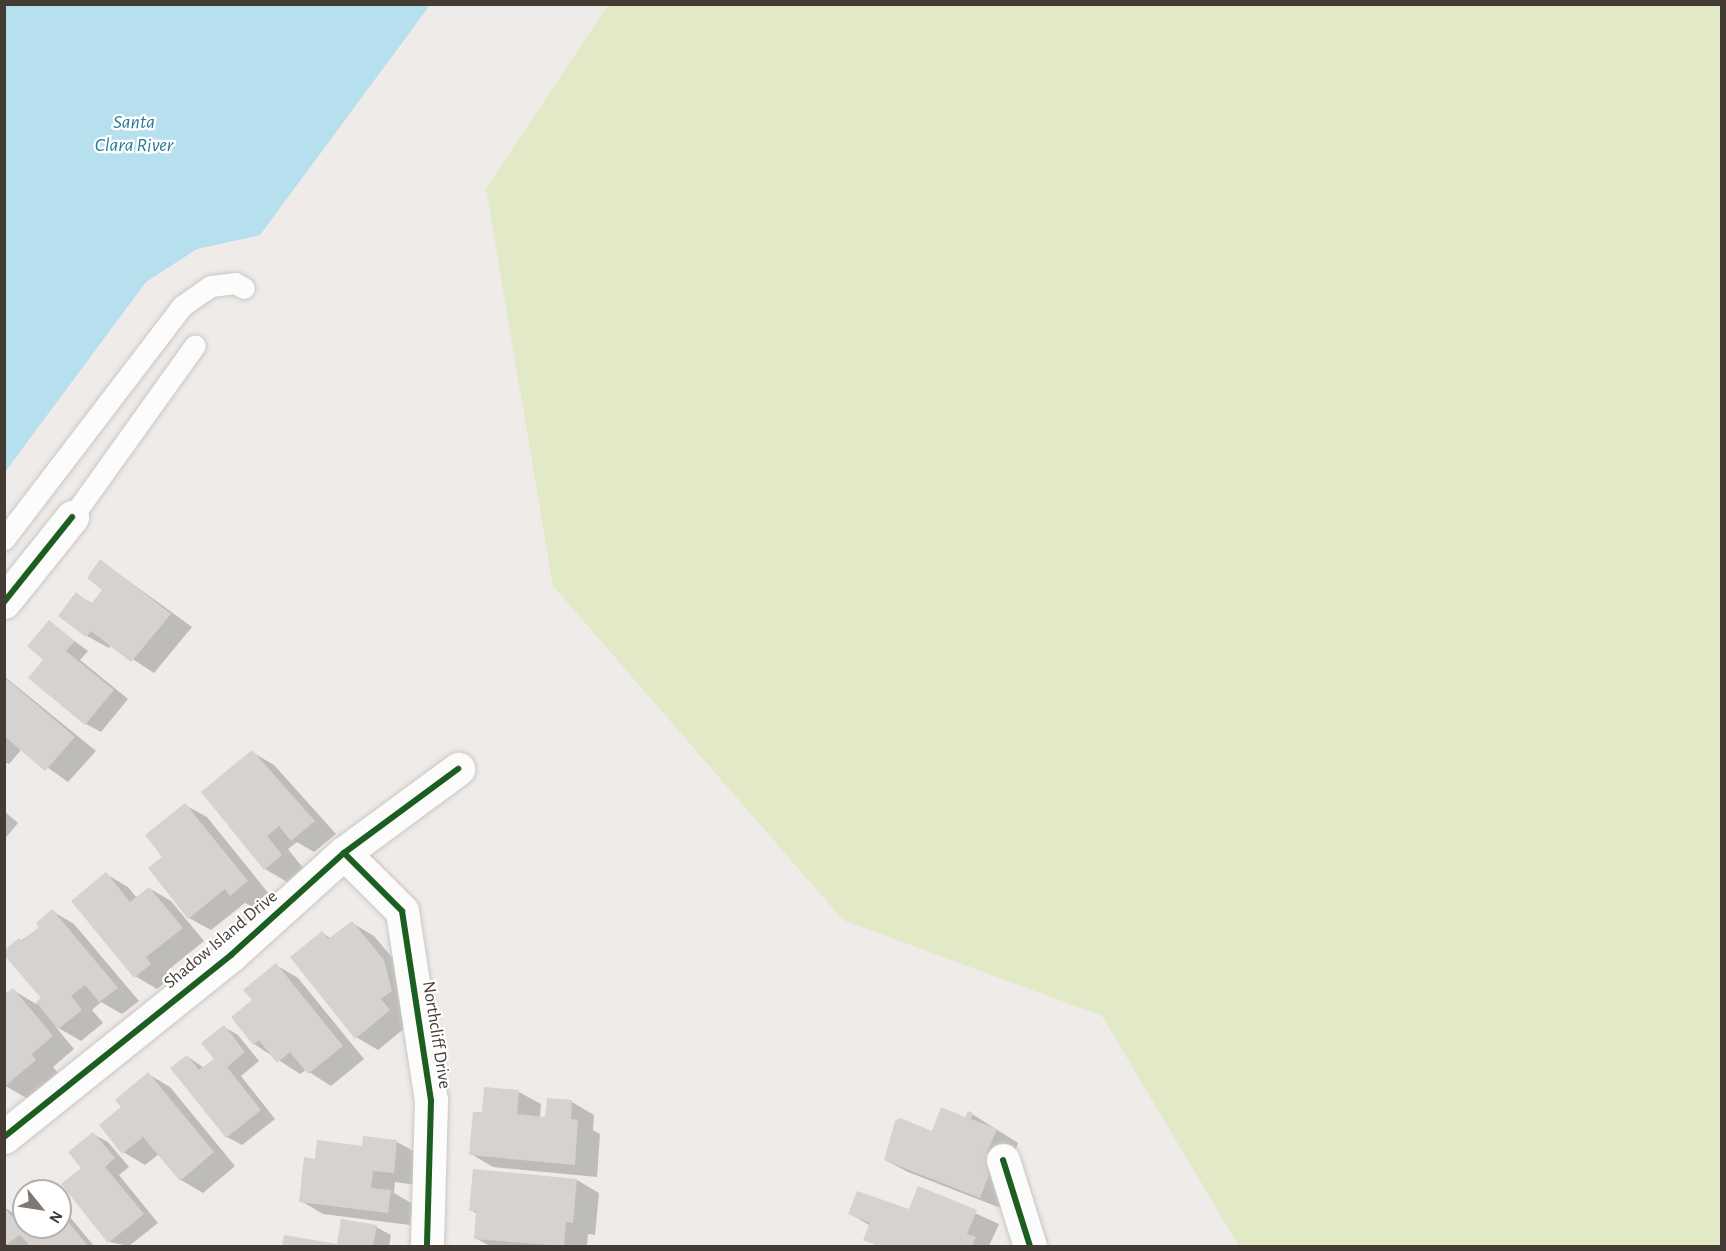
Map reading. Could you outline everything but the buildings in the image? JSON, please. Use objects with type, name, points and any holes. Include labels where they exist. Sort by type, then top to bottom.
[{"type":"street","points":[[4,602],[72,517]]},
{"type":"street","name":"Shadow Island Drive","points":[[4,1137],[231,955],[344,853],[458,769]]},
{"type":"street","name":"Northcliff Drive","points":[[344,853],[402,911],[431,1101],[427,1246]]},
{"type":"street","points":[[1003,1160],[1030,1246]]},
{"type":"lane","points":[[4,539],[182,306],[211,286],[235,283],[244,288]]},
{"type":"lane","points":[[72,517],[195,345]]},
{"type":"green space","points":[[608,5],[1721,5],[1721,1246],[1239,1246],[1102,1016],[843,920],[553,586],[486,189]]},
{"type":"water","name":"Santa Clara River","points":[[5,4],[430,5],[260,235],[197,249],[146,282],[5,472]]},
{"type":"cycle path","points":[[4,602],[72,517]]},
{"type":"cycle path","points":[[4,1137],[231,955],[344,853],[458,769]]},
{"type":"cycle path","points":[[344,853],[402,911],[431,1101],[427,1246]]},
{"type":"cycle path","points":[[1003,1160],[1030,1246]]}]
